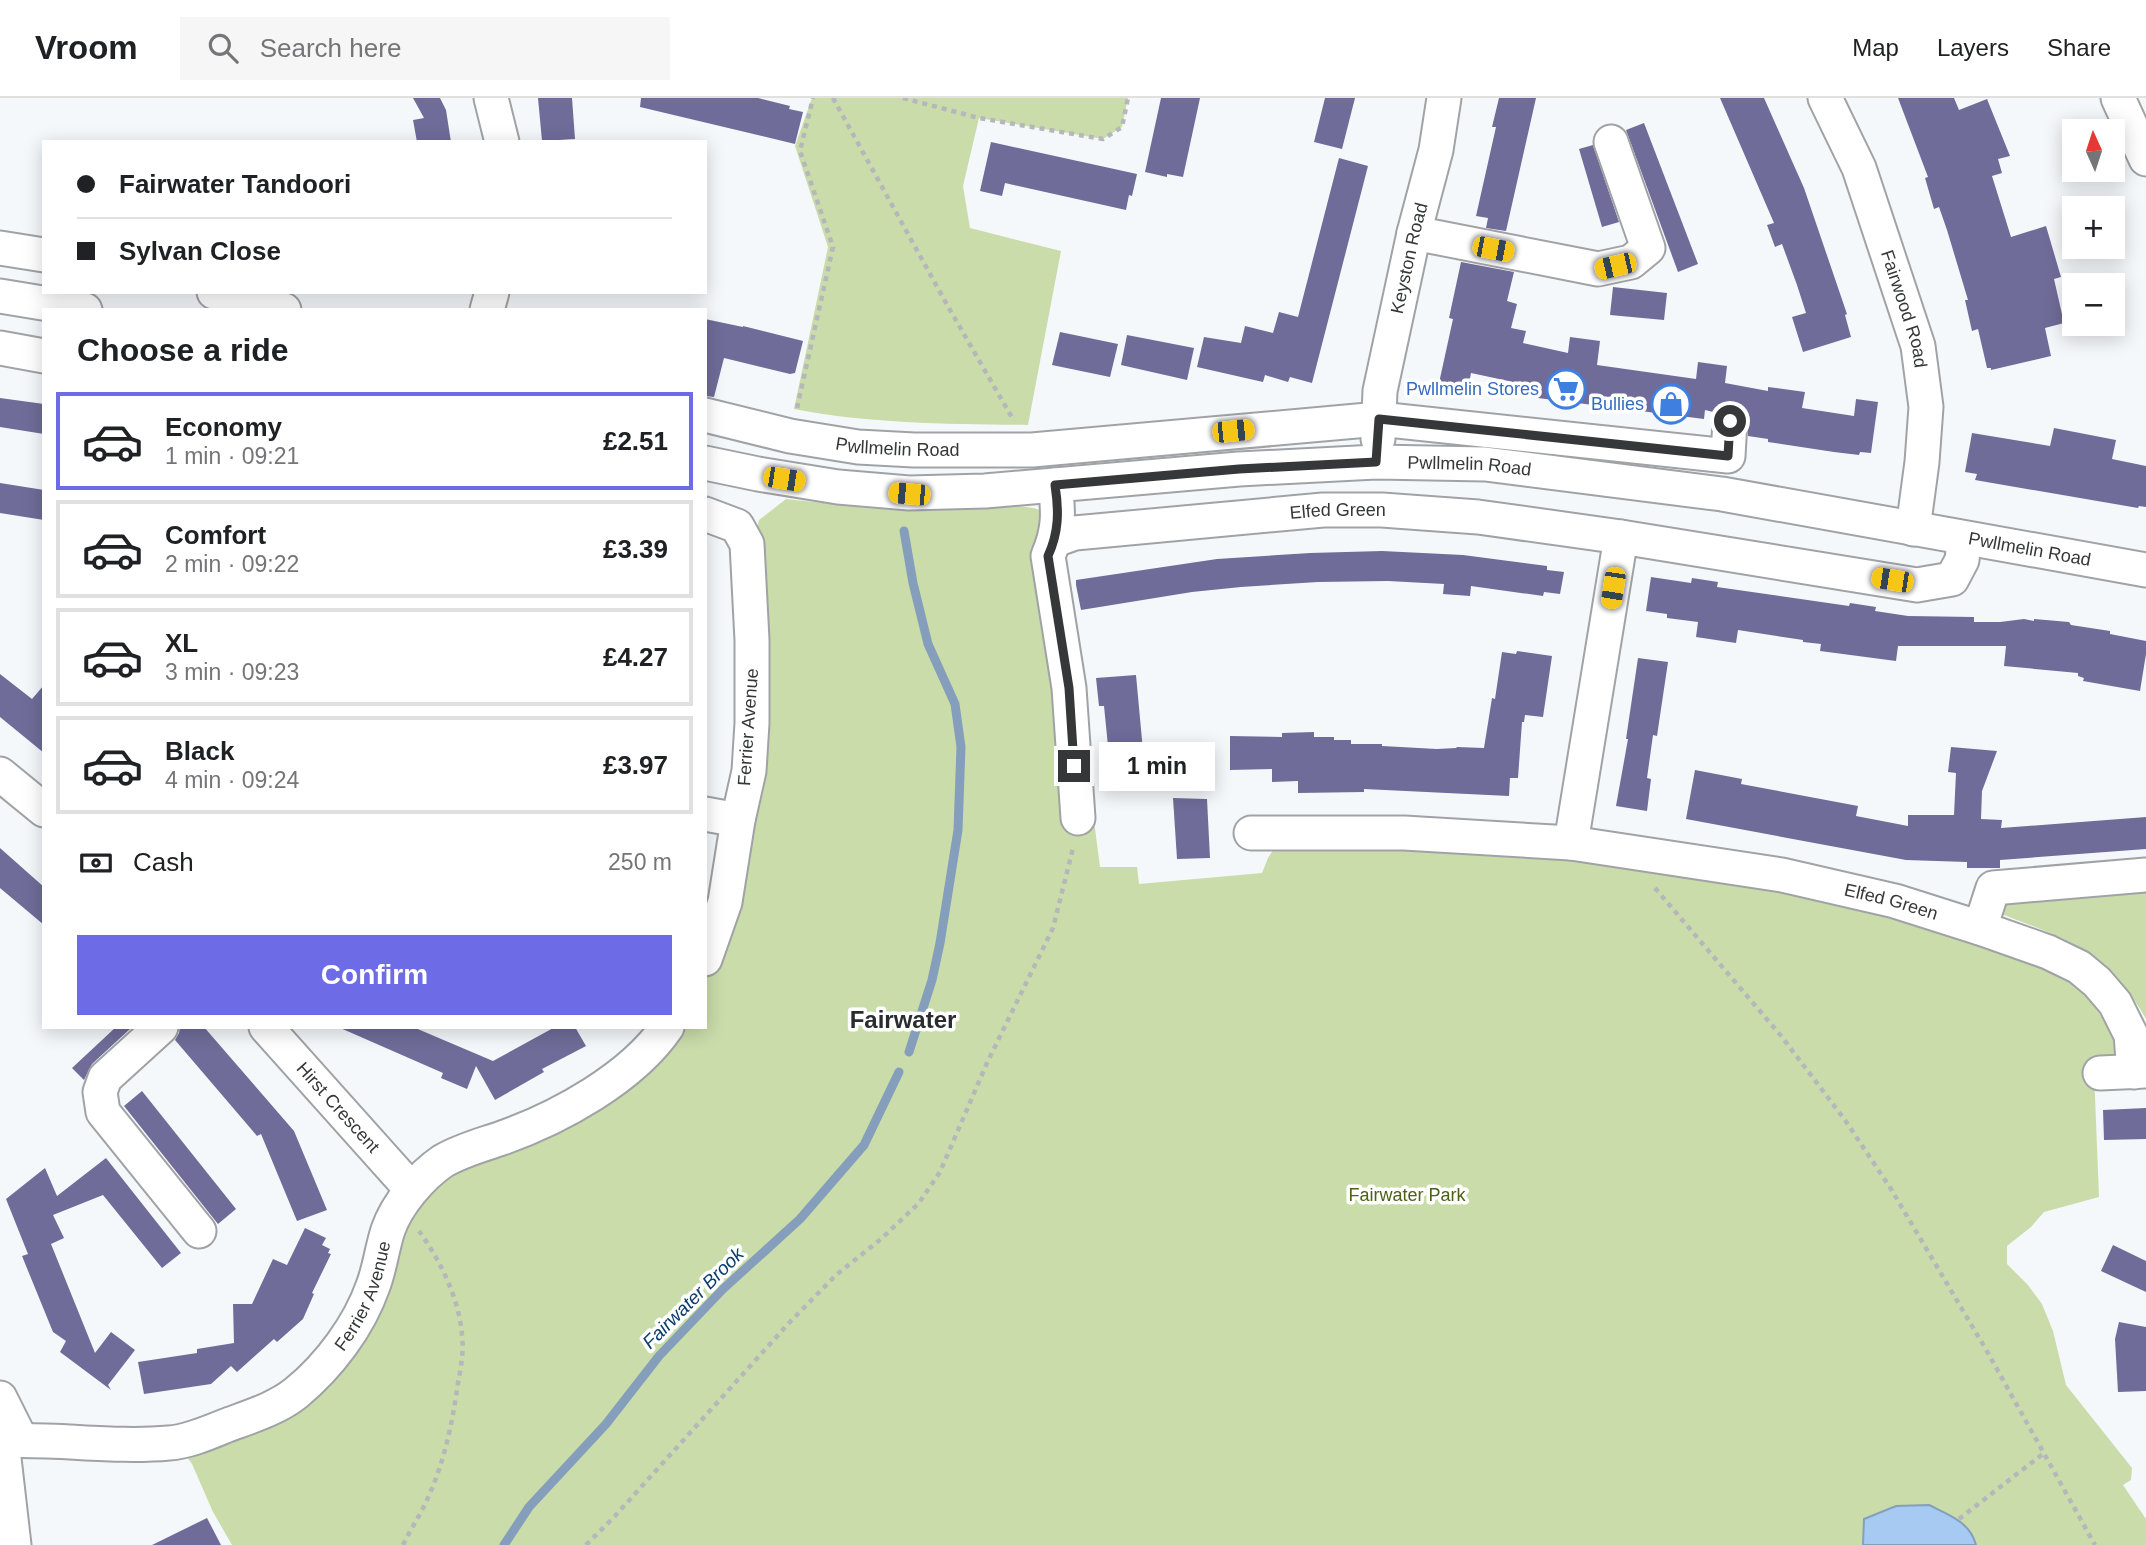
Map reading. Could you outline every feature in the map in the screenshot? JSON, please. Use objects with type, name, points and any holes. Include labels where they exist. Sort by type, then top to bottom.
[{"type":"street","points":[[491,98],[502,140]]},
{"type":"street","name":"Keyston Road","points":[[1376,462],[1380,391],[1414,233],[1436,150],[1444,98]]},
{"type":"street","name":"Fairwood Road","points":[[1825,98],[1859,168],[1918,346],[1926,407],[1913,529]]},
{"type":"street","points":[[2118,98],[2146,159]]},
{"type":"street","points":[[1414,233],[1598,270],[1632,262],[1648,248],[1611,142]]},
{"type":"street","points":[[0,248],[42,255]]},
{"type":"street","points":[[222,294],[276,308]]},
{"type":"street","points":[[0,296],[73,308]]},
{"type":"street","points":[[0,348],[42,356]]},
{"type":"street","name":"Pwllmelin Road","points":[[707,415],[790,436],[858,447],[903,449],[1032,450],[1379,419],[1728,456],[1730,421]]},
{"type":"street","name":"Pwllmelin Road","points":[[707,463],[838,487],[909,494],[985,491],[1239,469],[1376,462],[1485,464],[1723,494],[2146,570]]},
{"type":"street","points":[[1055,485],[1059,512],[1055,540],[1048,556],[1069,688],[1078,818]]},
{"type":"street","name":"Elfed Green","points":[[1055,540],[1075,533],[1323,510],[1382,510],[1478,517],[1621,537],[1917,585],[1952,579],[1962,560],[1964,539]]},
{"type":"street","name":"Ferrier Avenue","points":[[707,515],[737,526],[747,544],[752,640],[749,771],[725,902],[707,953]]},
{"type":"street","points":[[1571,843],[1621,537]]},
{"type":"street","points":[[0,774],[42,808]]},
{"type":"street","points":[[707,814],[738,820]]},
{"type":"street","name":"Elfed Green","points":[[1251,832],[1404,833],[1571,843],[1782,875],[1895,901],[2048,952],[2079,967],[2097,982],[2115,1003],[2131,1034],[2140,1072]]},
{"type":"street","points":[[1980,928],[1993,888],[2146,875]]},
{"type":"street","points":[[159,1029],[105,1078],[100,1092],[103,1112],[199,1231]]},
{"type":"street","name":"Hirst Crescent","points":[[268,1029],[405,1199]]},
{"type":"street","name":"Ferrier Avenue","points":[[8,1440],[121,1445],[173,1443],[262,1412],[295,1394],[325,1365],[357,1321],[373,1286],[388,1228],[405,1199],[443,1161],[569,1109],[633,1066],[665,1029]]},
{"type":"street","points":[[2100,1073],[2140,1072]]},
{"type":"street","points":[[0,1398],[8,1440],[14,1545]]},
{"type":"path","points":[[790,436],[833,247],[800,150],[813,98]]},
{"type":"path","points":[[833,98],[959,326],[1032,450]]},
{"type":"path","points":[[903,98],[979,118],[1103,139],[1122,127],[1128,98]]},
{"type":"path","points":[[586,1545],[633,1497],[789,1323],[836,1275],[881,1239],[919,1203],[940,1172],[987,1063],[1053,928],[1078,833],[1078,818]]},
{"type":"path","points":[[1624,851],[1782,1037],[1845,1120],[1891,1189],[1988,1353],[2095,1545]]},
{"type":"path","points":[[403,1545],[425,1505],[441,1464],[451,1431],[463,1350],[462,1332],[454,1300],[436,1255],[414,1224],[405,1199]]},
{"type":"path","points":[[1959,1519],[2044,1453]]},
{"type":"green space","points":[[812,98],[1128,98],[1122,127],[1103,139],[979,118],[963,186],[970,228],[1061,251],[1028,425],[881,420],[794,409],[828,247],[795,146]]},
{"type":"green space","name":"Fairwater Park","points":[[786,499],[911,509],[952,510],[1010,506],[1043,511],[1079,822],[1094,821],[1100,867],[1137,867],[1139,884],[1262,873],[1277,844],[1538,849],[1792,887],[2040,961],[2084,989],[2118,1043],[2117,1055],[2110,1067],[2094,1071],[2099,1197],[2044,1212],[2031,1227],[2007,1246],[2007,1264],[2042,1304],[2053,1331],[2066,1385],[2132,1468],[2131,1480],[2123,1485],[2146,1519],[2146,1545],[232,1545],[184,1453],[325,1365],[411,1189],[503,1138],[664,1029],[707,1029],[707,953],[725,902],[759,520]]},
{"type":"green space","points":[[2146,881],[2146,1019],[2122,984],[2090,954],[2059,937],[2002,914],[2003,903]]},
{"type":"water","points":[[1929,1505],[1964,1525],[1976,1545],[1863,1545],[1864,1519],[1896,1506]]},
{"type":"building","points":[[413,98],[440,98],[446,110],[451,140],[417,140],[413,120],[424,118]]},
{"type":"building","points":[[538,98],[572,98],[575,139],[542,140]]},
{"type":"building","points":[[641,98],[758,98],[803,112],[795,144],[640,107]]},
{"type":"building","points":[[1161,98],[1200,98],[1183,177],[1145,172]]},
{"type":"building","points":[[1325,98],[1355,98],[1342,149],[1314,142]]},
{"type":"building","points":[[1499,98],[1536,98],[1506,231],[1486,228],[1488,218],[1476,216],[1496,127],[1492,127]]},
{"type":"building","points":[[1720,98],[1764,98],[1804,188],[1847,314],[1845,315],[1851,337],[1803,352],[1792,317],[1806,313],[1797,285],[1782,244],[1775,247],[1767,225],[1774,223]]},
{"type":"building","points":[[1898,98],[1954,98],[1959,110],[1987,99],[2010,156],[1998,159],[2002,173],[1992,176],[2011,237],[2046,226],[2061,277],[2054,279],[2062,324],[2045,328],[2051,356],[1991,370],[1987,368],[1978,329],[1972,331],[1965,300],[1968,300],[1947,230],[1939,207],[1934,209],[1925,178],[1928,177]]},
{"type":"building","points":[[1644,123],[1698,264],[1678,272],[1626,130]]},
{"type":"building","points":[[991,142],[1137,174],[1126,210],[1005,183],[1002,196],[980,191]]},
{"type":"building","points":[[1593,145],[1619,222],[1602,227],[1579,149]]},
{"type":"building","points":[[1339,158],[1368,166],[1312,383],[1290,377],[1288,382],[1265,375],[1263,382],[1197,367],[1204,337],[1241,343],[1245,326],[1273,333],[1279,312],[1298,317]]},
{"type":"building","points":[[1461,262],[1514,272],[1507,301],[1517,304],[1511,328],[1526,331],[1523,343],[1568,353],[1570,337],[1600,341],[1597,365],[1696,379],[1698,362],[1727,366],[1725,383],[1768,391],[1768,387],[1805,392],[1802,408],[1854,416],[1856,399],[1878,402],[1871,453],[1860,452],[1859,455],[1834,452],[1768,442],[1768,439],[1748,436],[1747,413],[1741,405],[1732,402],[1721,404],[1713,412],[1705,410],[1704,419],[1538,398],[1538,393],[1512,388],[1513,382],[1471,373],[1468,389],[1439,383],[1453,319],[1449,318]]},
{"type":"building","points":[[1613,287],[1667,293],[1664,320],[1610,315]]},
{"type":"building","points":[[707,319],[803,341],[795,373],[724,358],[714,397],[707,396]]},
{"type":"building","points":[[1060,332],[1118,344],[1110,377],[1052,365]]},
{"type":"building","points":[[1127,335],[1194,348],[1187,380],[1121,365]]},
{"type":"building","points":[[0,398],[42,404],[42,434],[0,427]]},
{"type":"building","points":[[2054,428],[2116,440],[2112,459],[2146,466],[2146,507],[2138,508],[1975,480],[1977,474],[1965,472],[1972,433],[2050,446]]},
{"type":"building","points":[[0,483],[42,490],[42,520],[0,513]]},
{"type":"building","points":[[1382,551],[1463,555],[1547,566],[1547,570],[1564,572],[1560,594],[1544,592],[1543,596],[1471,586],[1470,596],[1443,594],[1444,584],[1388,581],[1318,582],[1192,592],[1081,610],[1076,585],[1076,580],[1217,559]]},
{"type":"building","points":[[1651,577],[1691,583],[1692,578],[1718,582],[1717,587],[1849,606],[1850,603],[1876,607],[1875,611],[1908,616],[1974,617],[1974,622],[2034,619],[2069,622],[2071,625],[2110,631],[2110,634],[2146,641],[2140,691],[2083,681],[2084,678],[2078,676],[2078,673],[2004,666],[2006,646],[1898,646],[1896,661],[1820,651],[1821,644],[1738,630],[1736,643],[1696,637],[1698,622],[1667,618],[1667,614],[1646,611]]},
{"type":"building","points":[[1517,651],[1552,656],[1543,717],[1525,715],[1522,722],[1518,778],[1510,778],[1509,796],[1364,789],[1364,792],[1298,793],[1298,781],[1272,782],[1272,769],[1230,770],[1230,736],[1282,737],[1282,733],[1314,732],[1314,737],[1351,740],[1351,744],[1437,749],[1484,748],[1502,652],[1516,654]]},
{"type":"building","points":[[1638,658],[1668,662],[1657,736],[1653,735],[1647,778],[1651,779],[1647,811],[1616,806]]},
{"type":"building","points":[[0,674],[32,699],[42,687],[42,751],[0,717]]},
{"type":"building","points":[[1136,675],[1146,783],[1112,786],[1104,706],[1099,706],[1096,678]]},
{"type":"building","points":[[1951,747],[1997,751],[1982,791],[1981,819],[2002,820],[2001,828],[2146,817],[2146,849],[2000,860],[2000,868],[1967,868],[1967,862],[1906,860],[1686,819],[1695,770],[1742,779],[1741,784],[1858,806],[1856,816],[1908,826],[1908,815],[1954,815],[1956,773],[1948,772]]},
{"type":"building","points":[[1173,798],[1207,799],[1210,858],[1177,859]]},
{"type":"building","points":[[0,848],[42,885],[42,923],[0,888]]},
{"type":"building","points":[[114,1029],[130,1029],[92,1064],[84,1080],[72,1068]]},
{"type":"building","points":[[180,1029],[206,1029],[294,1131],[327,1210],[297,1221],[261,1134],[257,1136],[175,1040]]},
{"type":"building","points":[[343,1029],[418,1029],[493,1061],[551,1029],[576,1029],[586,1046],[542,1069],[544,1072],[495,1100],[476,1066],[467,1089],[441,1078],[443,1073]]},
{"type":"building","points":[[142,1091],[236,1209],[218,1224],[124,1106]]},
{"type":"building","points":[[2146,1108],[2146,1139],[2104,1140],[2103,1110]]},
{"type":"building","points":[[106,1158],[181,1253],[162,1268],[103,1195],[53,1215],[64,1238],[51,1244],[95,1353],[111,1332],[135,1350],[108,1385],[111,1390],[60,1352],[66,1341],[53,1332],[22,1256],[28,1254],[6,1199],[45,1168],[57,1196]]},
{"type":"building","points":[[305,1228],[326,1238],[322,1245],[330,1249],[328,1253],[331,1254],[303,1319],[277,1342],[274,1339],[237,1372],[231,1366],[211,1384],[144,1394],[138,1362],[197,1353],[197,1349],[234,1343],[233,1304],[252,1304],[273,1259],[287,1265]]},
{"type":"building","points":[[2113,1245],[2146,1261],[2146,1292],[2101,1271]]},
{"type":"building","points":[[2119,1322],[2146,1327],[2146,1391],[2118,1392],[2115,1339]]},
{"type":"building","points":[[207,1518],[221,1545],[152,1545]]},
{"type":"waterway","name":"Fairwater Brook","points":[[904,531],[928,644],[955,704],[961,747],[958,830],[940,943],[932,980],[909,1052]]},
{"type":"waterway","name":"Fairwater Brook","points":[[504,1545],[529,1507],[606,1424],[659,1356],[723,1289],[800,1219],[864,1145],[899,1072]]},
{"type":"place","name":"Pwllmelin Stores","points":[[1566,389]]},
{"type":"place","name":"Bullies","points":[[1671,404]]},
{"type":"district","name":"Fairwater","points":[[903,1019]]},
{"type":"route","points":[[1074,766],[1069,688],[1048,556],[1055,540],[1059,512],[1055,485],[1239,469],[1376,462],[1379,419],[1728,456],[1730,421]]}]
